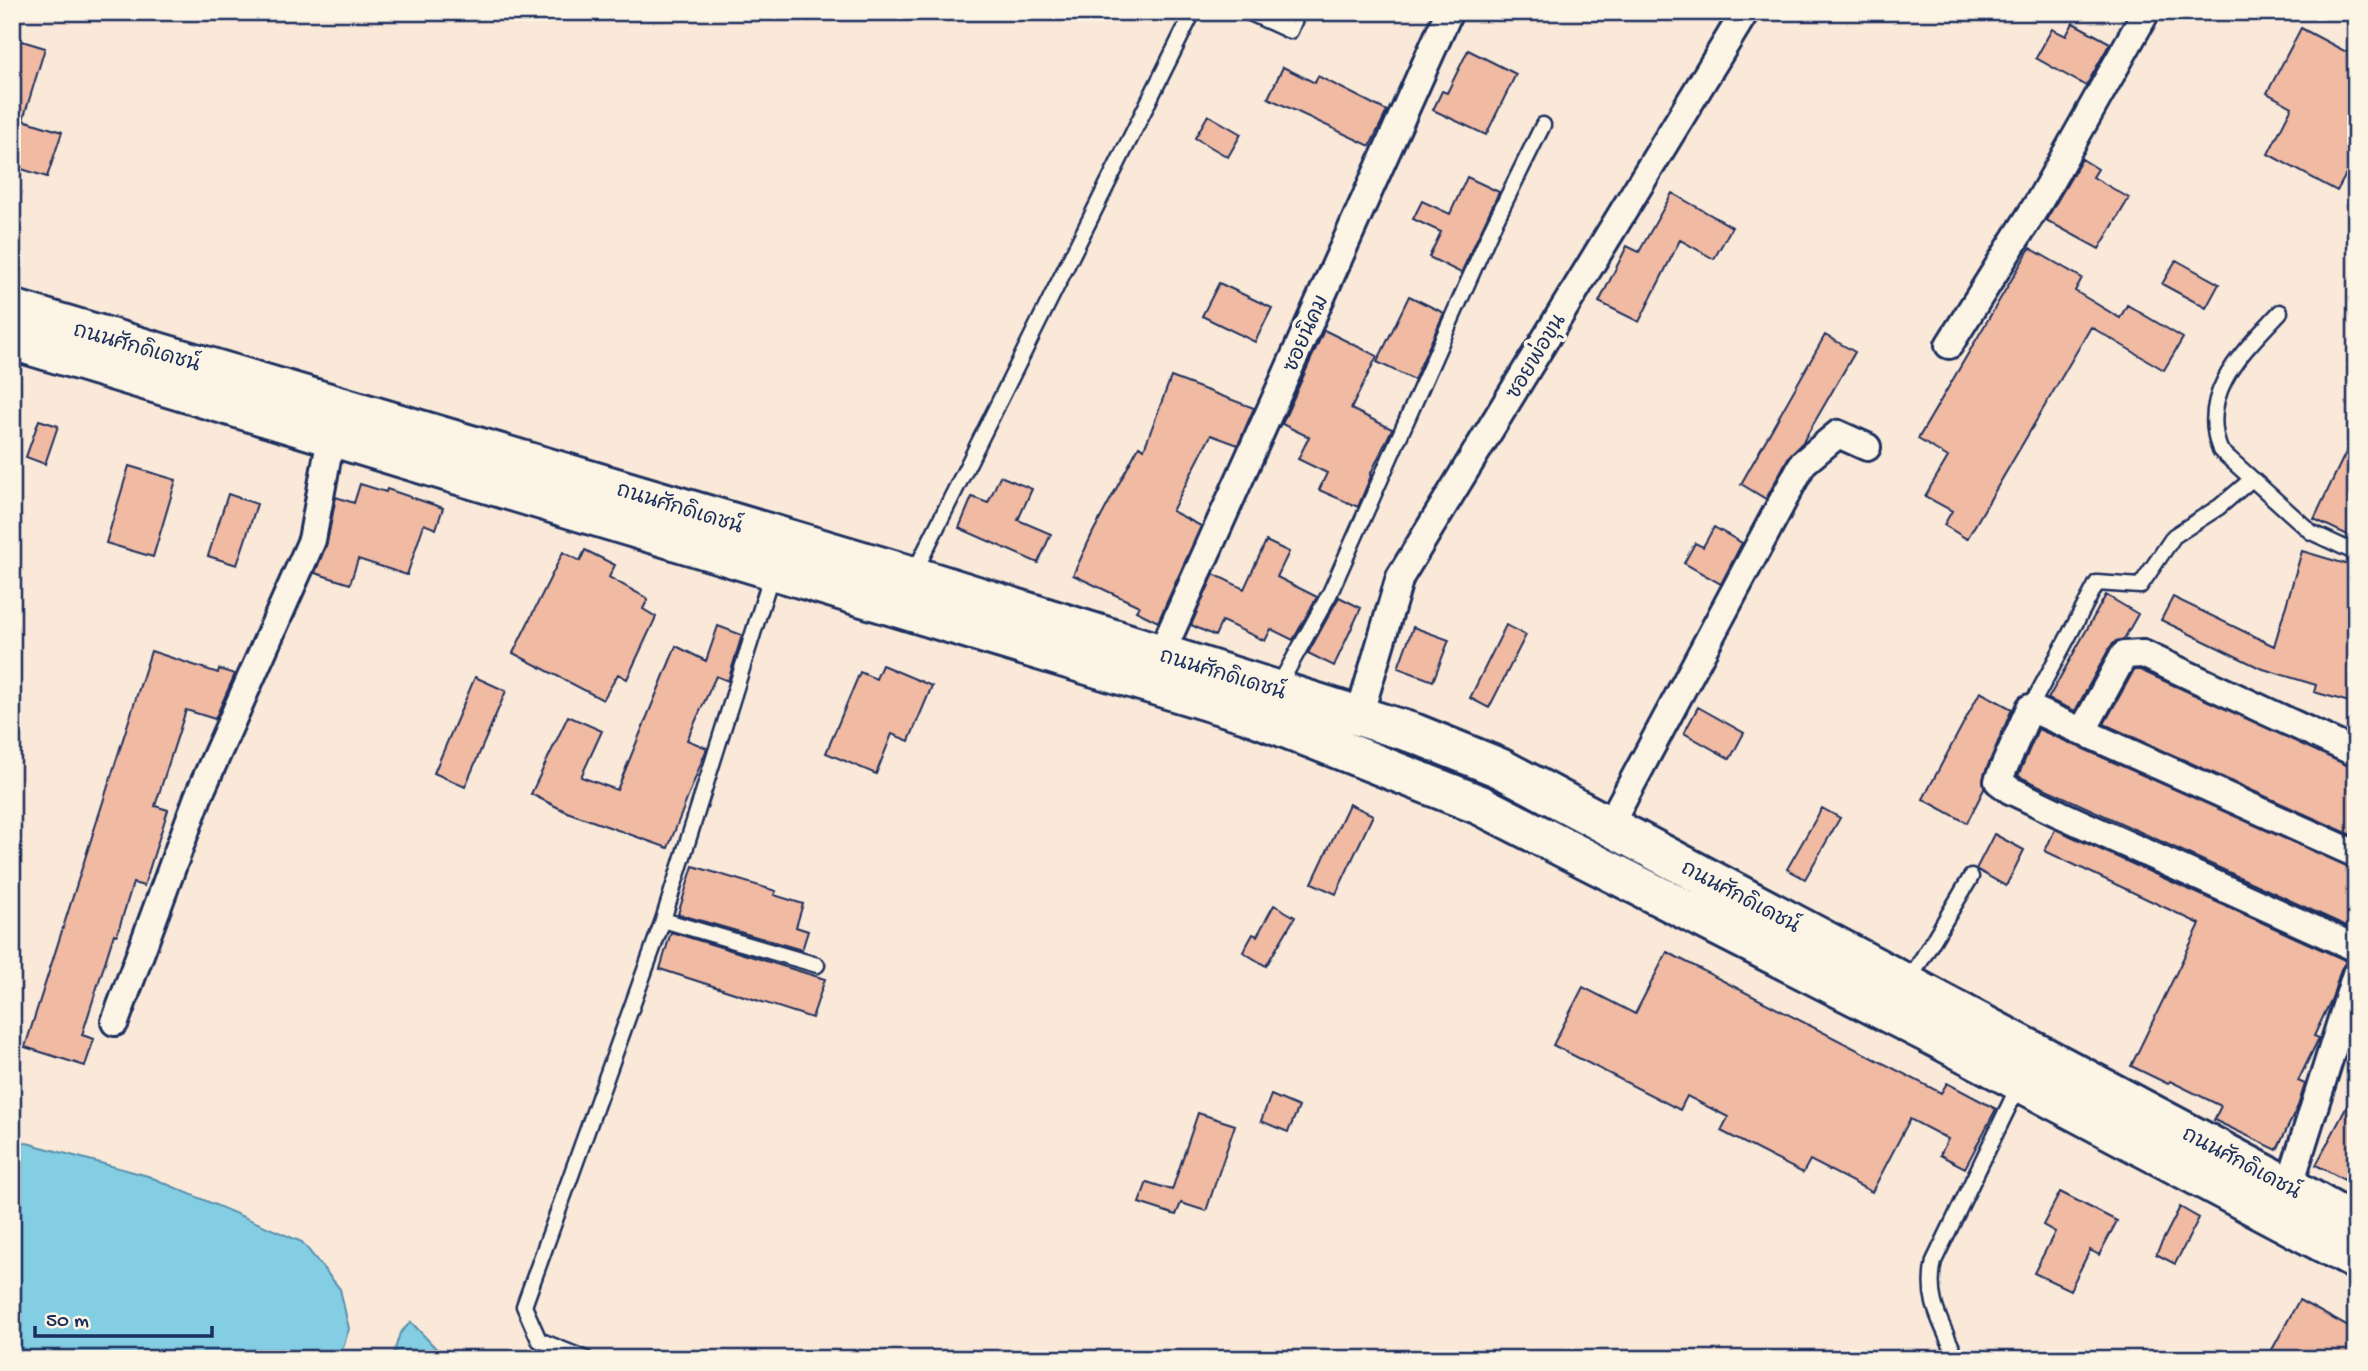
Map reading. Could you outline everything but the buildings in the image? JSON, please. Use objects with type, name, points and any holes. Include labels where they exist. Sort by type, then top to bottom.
[{"type":"main road","name":"ถนนศักดิเดชน์","points":[[13,336],[913,576],[1277,688],[1416,734],[1500,768],[1907,984],[2281,1201],[2356,1260]]},
{"type":"main road","name":"ถนนศักดิเดชน์","points":[[13,336],[331,437],[1247,713],[1480,805],[2021,1082],[2281,1201],[2356,1225]]},
{"type":"street","name":"ซอยนิคม","points":[[1161,654],[1448,12]]},
{"type":"street","name":"ซอยพ่อขุน","points":[[1359,716],[1401,576],[1745,12]]},
{"type":"street","points":[[1949,345],[2040,200],[2146,12]]},
{"type":"street","points":[[1609,826],[1803,463],[1838,434],[1867,447]]},
{"type":"street","points":[[115,1022],[198,797],[312,540],[331,437]]},
{"type":"street","points":[[2082,732],[2124,655],[2143,654],[2356,753]]},
{"type":"street","points":[[2356,854],[2030,708],[1998,781],[2010,790],[2060,814],[2356,948]]},
{"type":"street","points":[[2281,1201],[2356,974]]},
{"type":"lane","points":[[913,576],[1193,12]]},
{"type":"lane","points":[[1248,12],[1290,31],[1298,12]]},
{"type":"lane","points":[[1277,688],[1330,593],[1491,230],[1543,125]]},
{"type":"lane","points":[[2280,312],[2227,375],[2213,405],[2214,434],[2220,450],[2311,532],[2356,553]]},
{"type":"lane","points":[[2030,708],[2097,583],[2140,586],[2174,536],[2219,506],[2252,479]]},
{"type":"lane","points":[[586,1359],[539,1340],[524,1306],[663,920],[774,569]]},
{"type":"lane","points":[[1907,984],[1971,877]]},
{"type":"lane","points":[[663,920],[817,965]]},
{"type":"lane","points":[[1957,1359],[1932,1301],[1930,1278],[1934,1261],[2021,1082]]},
{"type":"water","points":[[12,1139],[148,1176],[302,1242],[340,1289],[349,1329],[339,1359],[50,1359],[12,1344]]},
{"type":"water","points":[[411,1322],[446,1359],[392,1359],[400,1333]]}]
